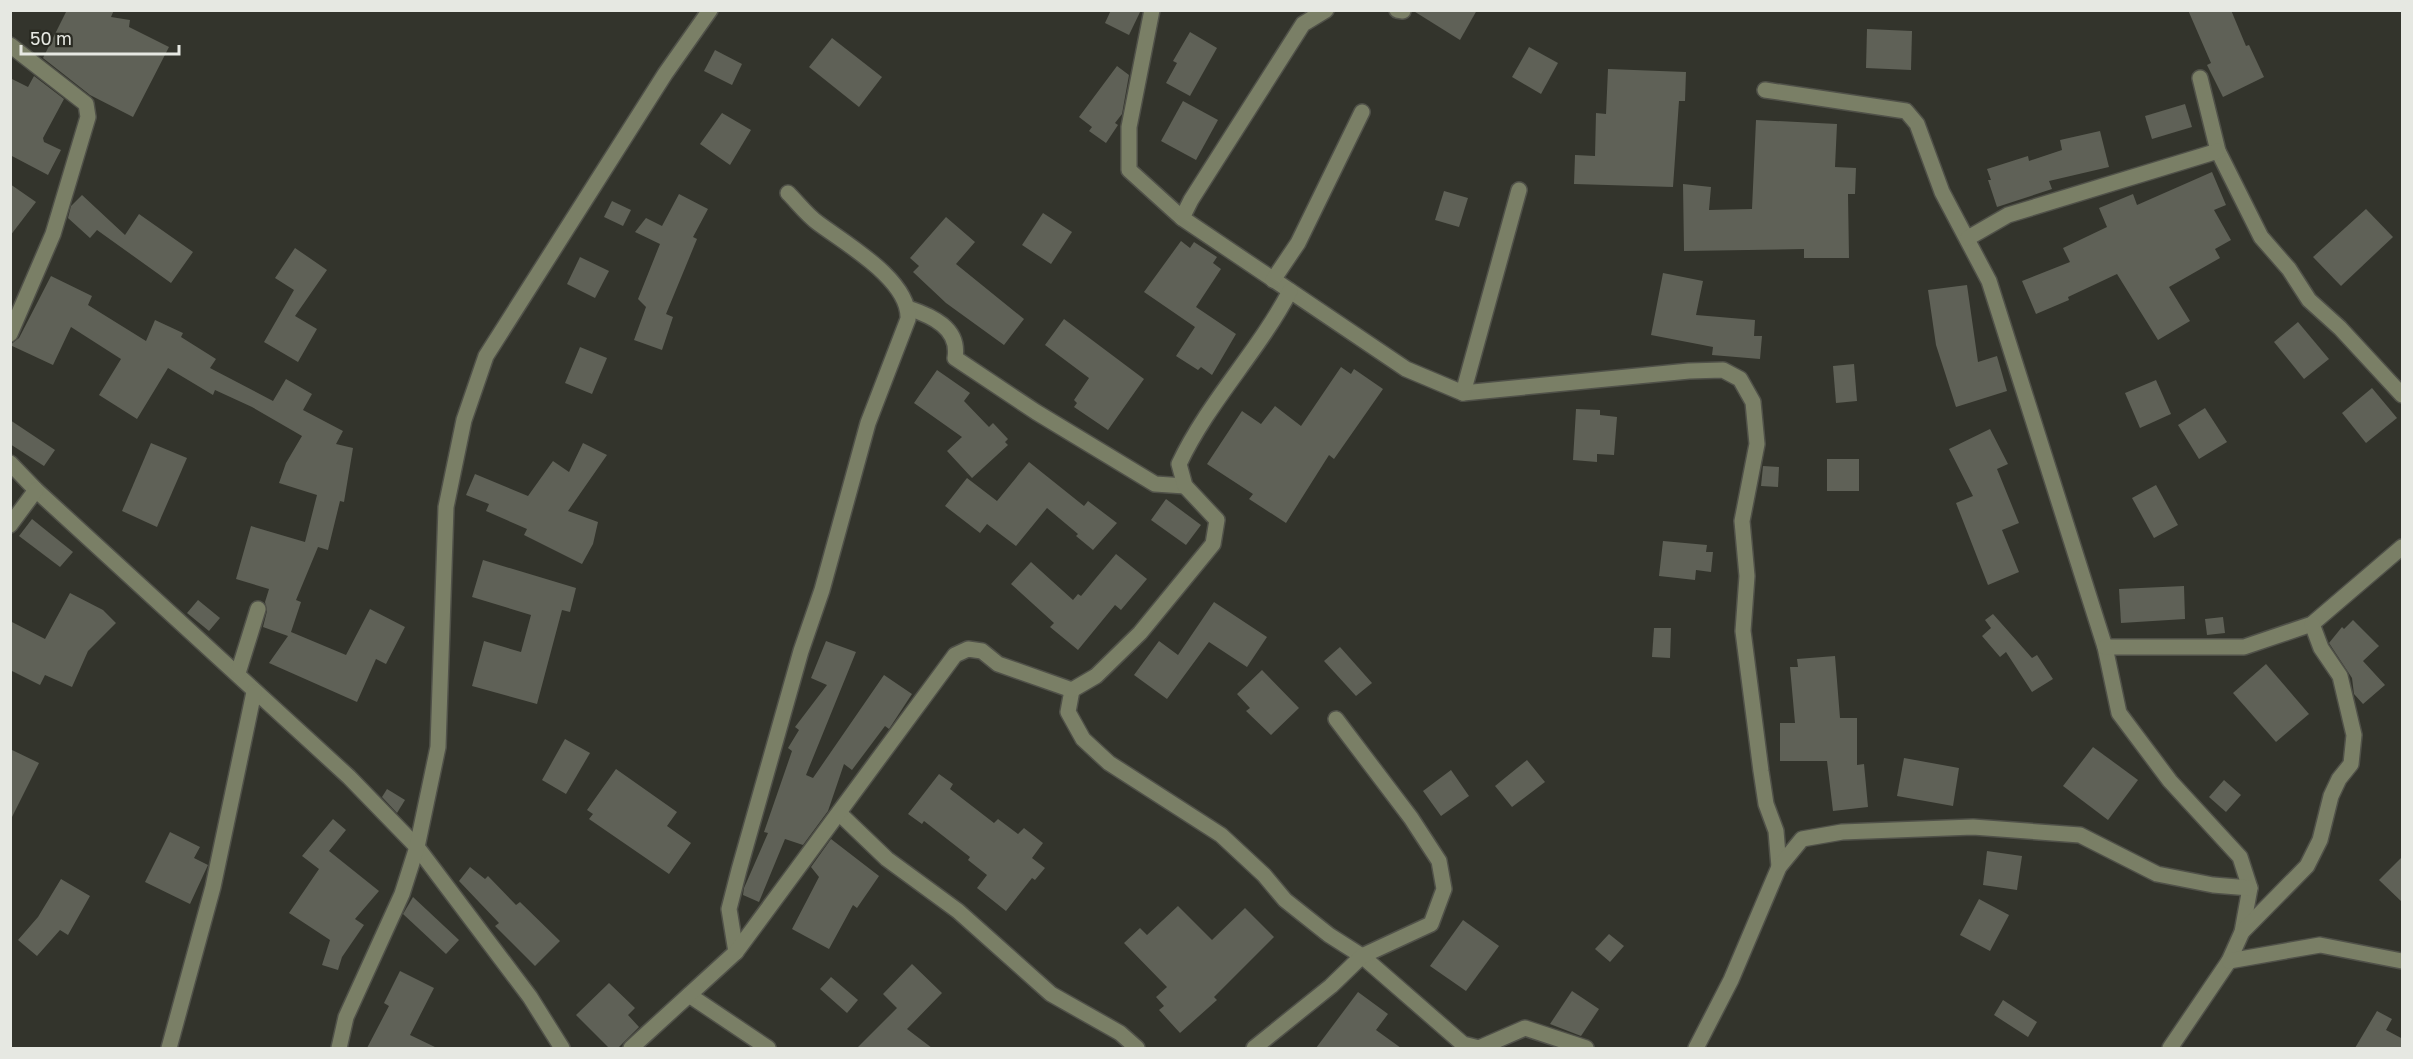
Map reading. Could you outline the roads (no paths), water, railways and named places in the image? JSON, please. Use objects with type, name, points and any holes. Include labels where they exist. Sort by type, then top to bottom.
[{"type":"street","points":[[339,1048],[346,1017],[402,894],[417,847],[438,747],[446,507],[464,420],[486,356],[659,83],[710,10]]},
{"type":"street","points":[[1152,10],[1129,127],[1129,170],[1182,218],[1406,369],[1462,393],[1689,371],[1724,370],[1740,379],[1746,386],[1753,402],[1757,444],[1742,521],[1746,576],[1743,630],[1766,804],[1776,831],[1779,867]]},
{"type":"street","points":[[1182,218],[1191,200],[1303,24],[1326,10]]},
{"type":"street","points":[[1397,10],[1403,11]]},
{"type":"street","points":[[10,45],[86,104],[88,117],[53,234],[10,334]]},
{"type":"street","points":[[2200,78],[2218,151],[2261,237],[2289,269],[2309,300],[2348,336],[2403,395]]},
{"type":"street","points":[[1765,90],[1906,111],[1917,124],[1942,192],[1989,281],[2105,647],[2118,713],[2170,781],[2240,857],[2250,888],[2241,932],[2229,961],[2170,1048]]},
{"type":"street","points":[[1273,280],[1298,243],[1362,112]]},
{"type":"street","points":[[1968,238],[2008,215],[2218,151]]},
{"type":"street","points":[[1462,393],[1519,190]]},
{"type":"street","points":[[788,193],[816,222],[854,248],[891,281],[908,308],[935,318],[942,324],[952,335],[956,351],[955,358],[1036,412],[1155,484],[1185,486]]},
{"type":"street","points":[[1290,291],[1271,327],[1190,440],[1179,464],[1185,486],[1217,520],[1213,544],[1140,633],[1096,676],[1072,690],[1068,712],[1083,739],[1109,763],[1221,836],[1264,875],[1285,900],[1329,935],[1362,956],[1463,1044],[1479,1048],[1525,1028],[1586,1048]]},
{"type":"street","points":[[735,952],[729,909],[739,870],[801,651],[822,590],[868,423],[902,340],[908,308]]},
{"type":"street","points":[[10,463],[36,490],[238,673],[254,692],[349,777],[417,847],[530,997],[562,1048]]},
{"type":"street","points":[[10,525],[36,490]]},
{"type":"street","points":[[2105,647],[2244,647],[2312,624],[2403,547]]},
{"type":"street","points":[[238,673],[258,609]]},
{"type":"street","points":[[2241,932],[2307,866],[2320,840],[2331,796],[2339,779],[2351,764],[2354,735],[2340,676],[2320,648],[2312,624]]},
{"type":"street","points":[[631,1048],[735,952],[955,655],[968,649],[981,651],[998,664],[1072,690]]},
{"type":"street","points":[[169,1048],[213,887],[254,692]]},
{"type":"street","points":[[1254,1048],[1331,986],[1362,956],[1431,924],[1444,889],[1439,861],[1411,818],[1336,719]]},
{"type":"street","points":[[839,813],[888,859],[958,911],[1052,994],[1120,1033],[1137,1048]]},
{"type":"street","points":[[1696,1048],[1731,980],[1779,867],[1802,839],[1842,832],[1973,827],[2080,835],[2157,874],[2213,885],[2250,888]]},
{"type":"street","points":[[2229,961],[2320,945],[2403,961]]},
{"type":"street","points":[[689,995],[768,1048]]}]
